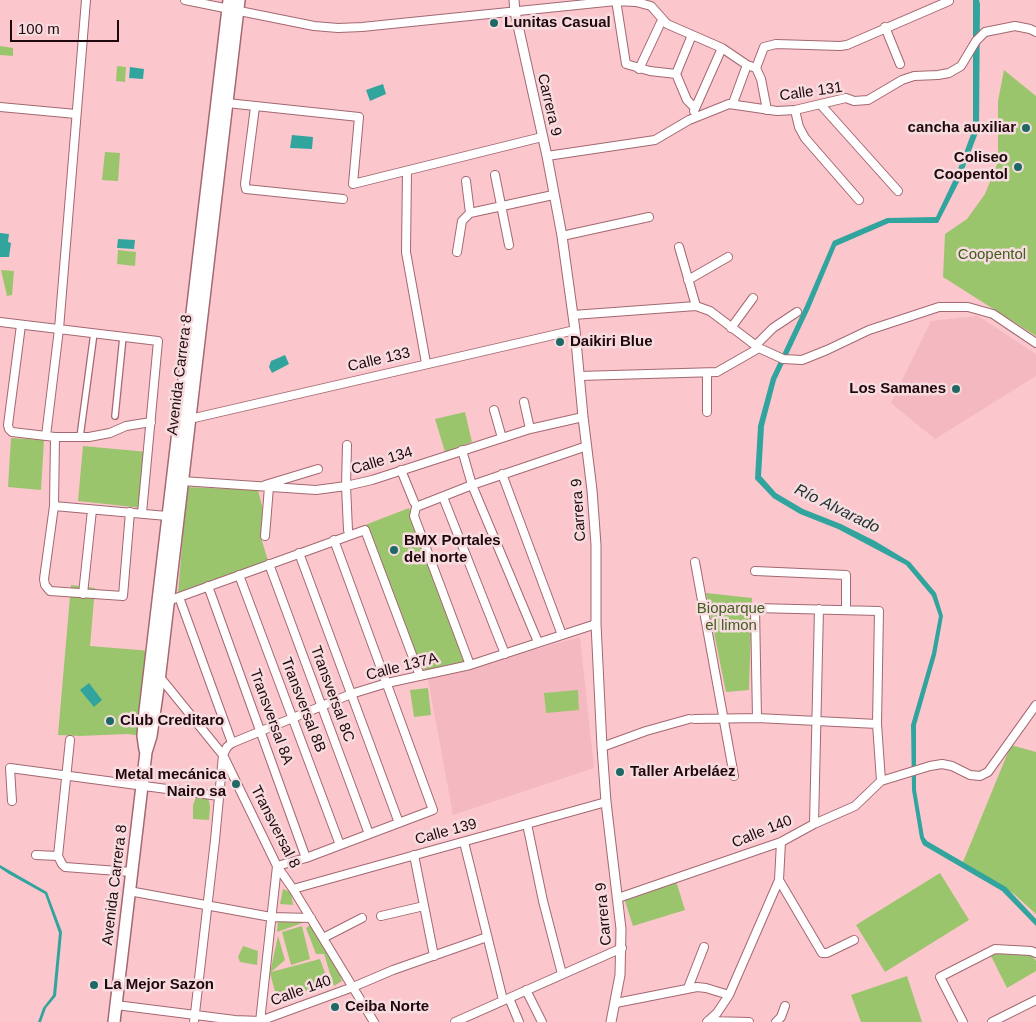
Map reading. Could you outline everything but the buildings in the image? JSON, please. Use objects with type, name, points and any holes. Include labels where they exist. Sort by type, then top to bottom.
[{"type":"main road","name":"Avenida Carrera 8","points":[[114,1022],[146,752],[151,736],[173,599],[182,481],[227,104],[234,5]]},
{"type":"main road","name":"Avenida Carrera 8","points":[[146,752],[143,736],[145,711],[167,516],[234,5]]},
{"type":"street","points":[[46,436],[60,329],[86,0]]},
{"type":"street","points":[[185,0],[197,4],[234,5],[314,26],[338,28],[515,12],[616,0],[646,4],[656,11],[662,20],[722,48],[747,65],[756,68]]},
{"type":"street","name":"Carrera 9","points":[[514,0],[562,236],[575,330],[592,490],[596,545],[596,624],[602,747],[622,948],[612,1022]]},
{"type":"street","points":[[616,0],[626,64],[639,69],[676,74]]},
{"type":"street","points":[[766,110],[761,79],[756,68],[764,47],[776,44],[847,45],[949,1]]},
{"type":"street","points":[[639,69],[662,20]]},
{"type":"street","name":"Calle 131","points":[[733,103],[766,110],[795,110],[846,98],[861,102],[868,100],[902,80],[914,76],[938,76],[949,73],[961,66],[976,41],[985,32],[1015,26],[1034,29]]},
{"type":"street","points":[[885,27],[900,64]]},
{"type":"street","points":[[692,34],[676,74],[687,100],[695,108]]},
{"type":"street","points":[[689,120],[722,48]]},
{"type":"street","points":[[547,156],[646,143],[655,140],[689,120],[733,103],[747,65]]},
{"type":"street","points":[[227,104],[359,117],[353,184],[542,137]]},
{"type":"street","points":[[821,105],[898,191]]},
{"type":"street","points":[[0,107],[76,114]]},
{"type":"street","points":[[255,107],[244,184],[246,189],[343,198]]},
{"type":"street","points":[[795,110],[799,127],[805,138],[859,200]]},
{"type":"street","points":[[407,172],[406,252],[426,363]]},
{"type":"street","points":[[495,175],[509,245]]},
{"type":"street","points":[[466,181],[470,213]]},
{"type":"street","points":[[457,252],[462,221],[470,213],[553,195]]},
{"type":"street","points":[[562,236],[649,217]]},
{"type":"street","points":[[679,247],[696,306]]},
{"type":"street","points":[[688,280],[728,257]]},
{"type":"street","points":[[732,328],[754,298]]},
{"type":"street","points":[[573,315],[696,306],[710,311],[758,347],[783,359],[802,360],[869,330],[939,307],[968,307],[993,314],[1036,342]]},
{"type":"street","points":[[580,376],[717,372],[758,347],[773,328],[797,312]]},
{"type":"street","points":[[0,322],[158,341],[142,513]]},
{"type":"street","points":[[21,325],[8,425],[9,430],[12,432],[55,437],[80,437],[110,433],[126,426],[151,422]]},
{"type":"street","name":"Calle 133","points":[[190,419],[575,330]]},
{"type":"street","points":[[80,437],[94,333]]},
{"type":"street","points":[[115,416],[123,337]]},
{"type":"street","points":[[707,412],[708,373]]},
{"type":"street","points":[[524,402],[530,429]]},
{"type":"street","points":[[494,410],[502,438]]},
{"type":"street","name":"Calle 134","points":[[182,481],[316,490],[346,486],[530,429],[583,417]]},
{"type":"street","points":[[55,437],[54,506],[44,579],[44,585],[50,592],[123,596],[130,512]]},
{"type":"street","points":[[347,444],[348,530]]},
{"type":"street","points":[[470,665],[414,516],[416,507],[502,474],[587,446]]},
{"type":"street","points":[[462,450],[472,485],[538,642]]},
{"type":"street","points":[[265,536],[265,487],[318,469]]},
{"type":"street","points":[[401,470],[414,502]]},
{"type":"street","points":[[502,474],[562,635]]},
{"type":"street","points":[[443,497],[505,654]]},
{"type":"street","points":[[54,506],[167,516]]},
{"type":"street","points":[[83,594],[92,510]]},
{"type":"street","points":[[195,1019],[223,754],[232,743],[173,599],[366,530],[420,676]]},
{"type":"street","points":[[260,1021],[277,866],[306,858],[433,810],[334,540]]},
{"type":"street","points":[[299,553],[399,823]]},
{"type":"street","points":[[695,562],[734,776]]},
{"type":"street","name":"Transversal 8C","points":[[269,564],[369,834]]},
{"type":"street","points":[[754,571],[846,575],[846,610]]},
{"type":"street","name":"Transversal 8B","points":[[239,575],[340,845]]},
{"type":"street","name":"Transversal 8A","points":[[208,586],[306,858]]},
{"type":"street","points":[[757,718],[756,608],[879,610],[877,724],[881,781]]},
{"type":"street","points":[[814,824],[819,609]]},
{"type":"street","name":"Calle 137A","points":[[232,743],[351,694],[387,683],[470,665],[596,624]]},
{"type":"street","name":"Transversal 8","points":[[160,676],[223,754],[277,866],[374,1022]]},
{"type":"street","name":"Calle 140","points":[[618,898],[781,842],[814,824],[855,806],[881,781],[942,764],[952,766],[970,775],[980,776],[988,772],[1036,705]]},
{"type":"street","points":[[602,747],[646,731],[691,719],[757,718],[877,724]]},
{"type":"street","points":[[70,740],[58,856],[65,867],[131,872]]},
{"type":"street","points":[[12,801],[10,768],[219,796]]},
{"type":"street","name":"Calle 139","points":[[293,889],[606,802]]},
{"type":"street","points":[[527,824],[543,901],[562,974]]},
{"type":"street","points":[[464,842],[487,937],[506,999],[519,1022]]},
{"type":"street","points":[[707,1022],[717,1013],[728,995],[779,880],[781,842]]},
{"type":"street","points":[[36,855],[58,856]]},
{"type":"street","points":[[414,855],[434,956]]},
{"type":"street","points":[[779,880],[822,953],[827,953],[854,940]]},
{"type":"street","points":[[129,891],[271,917],[311,918]]},
{"type":"street","points":[[381,916],[424,906]]},
{"type":"street","points":[[323,938],[362,918]]},
{"type":"street","name":"Calle 140","points":[[116,1005],[195,1019],[260,1021],[487,937]]},
{"type":"street","points":[[688,988],[704,947]]},
{"type":"street","points":[[456,1022],[622,948]]},
{"type":"street","points":[[963,1022],[940,976],[995,949],[1031,951],[1036,953]]},
{"type":"street","points":[[616,1003],[697,987],[728,995]]},
{"type":"street","points":[[526,990],[542,1022]]},
{"type":"street","points":[[992,1022],[1036,1000]]},
{"type":"street","points":[[776,1022],[781,1016],[784,1006]]},
{"type":"street","points":[[707,1022],[749,1022]]},
{"type":"shaded area","name":"Los Samanes","points":[[978,316],[1036,354],[1036,376],[935,439],[891,403],[931,321]]},
{"type":"shaded area","points":[[580,637],[594,768],[453,815],[428,679]]},
{"type":"green space","points":[[0,46],[13,48],[13,56],[0,55]]},
{"type":"green space","points":[[117,66],[126,67],[125,82],[116,81]]},
{"type":"green space","name":"Coopentol","points":[[1004,70],[1036,96],[1036,336],[943,277],[945,234],[967,219],[985,194],[998,162],[998,101]]},
{"type":"green space","points":[[105,152],[120,153],[118,181],[102,180]]},
{"type":"green space","points":[[118,250],[136,252],[135,266],[117,264]]},
{"type":"green space","points":[[1,270],[14,271],[12,295],[7,296]]},
{"type":"green space","points":[[465,412],[472,442],[445,452],[435,419]]},
{"type":"green space","points":[[11,438],[44,440],[41,490],[8,487]]},
{"type":"green space","points":[[83,446],[148,452],[142,508],[78,501]]},
{"type":"green space","points":[[187,487],[258,490],[266,522],[260,534],[268,561],[178,593]]},
{"type":"green space","points":[[409,508],[468,665],[434,671],[419,669],[365,525]]},
{"type":"green space","points":[[71,585],[95,588],[90,646],[151,651],[142,736],[128,734],[58,735]]},
{"type":"green space","name":"Bioparque el limon","points":[[706,593],[752,598],[749,690],[726,692]]},
{"type":"green space","points":[[428,688],[431,715],[414,717],[410,690]]},
{"type":"green space","points":[[578,690],[579,710],[546,713],[544,693]]},
{"type":"green space","points":[[1011,745],[1036,752],[1036,914],[1014,894],[963,862]]},
{"type":"green space","points":[[197,794],[205,795],[209,801],[209,820],[193,819],[193,805]]},
{"type":"green space","points":[[940,873],[969,920],[885,972],[856,925]]},
{"type":"green space","points":[[676,881],[685,910],[633,926],[624,898]]},
{"type":"green space","points":[[283,889],[291,892],[293,905],[280,904]]},
{"type":"green space","points":[[278,920],[308,921],[277,932]]},
{"type":"green space","points":[[310,925],[328,951],[339,972],[342,981],[334,986],[324,954],[316,954],[306,928]]},
{"type":"green space","points":[[302,926],[310,959],[291,965],[282,932]]},
{"type":"green space","points":[[278,936],[285,960],[271,972],[320,959],[329,984],[277,999],[270,973]]},
{"type":"green space","points":[[243,946],[258,951],[257,965],[240,962],[238,957]]},
{"type":"green space","points":[[1002,951],[1031,954],[1036,961],[1036,971],[1007,988],[991,956]]},
{"type":"green space","points":[[907,976],[922,1022],[861,1022],[851,995]]},
{"type":"water","points":[[973,0],[979,0],[980,4],[979,130],[960,180],[938,223],[889,223],[836,246],[810,308],[776,380],[764,426],[761,476],[776,493],[803,509],[841,524],[875,541],[910,562],[936,593],[943,616],[936,655],[916,725],[916,790],[924,837],[927,841],[1006,887],[1036,919],[1036,926],[1002,891],[923,845],[920,838],[912,790],[911,725],[932,653],[939,616],[932,596],[906,565],[838,529],[800,514],[773,498],[755,479],[758,426],[771,378],[833,241],[887,218],[936,217],[955,177],[973,129]]},
{"type":"water","points":[[130,67],[144,69],[143,79],[129,78]]},
{"type":"water","points":[[383,84],[386,94],[370,101],[366,90]]},
{"type":"water","points":[[292,135],[313,137],[312,149],[290,148]]},
{"type":"water","points":[[0,233],[9,234],[8,242],[11,243],[9,257],[0,257]]},
{"type":"water","points":[[118,239],[135,240],[134,249],[117,248]]},
{"type":"water","points":[[285,355],[289,364],[272,373],[269,367],[271,361]]},
{"type":"water","points":[[89,683],[102,700],[94,707],[80,690]]},
{"type":"water","points":[[0,865],[47,892],[62,932],[56,996],[46,1008],[41,1022],[38,1022],[43,1008],[53,995],[59,933],[45,894],[9,874],[0,868]]},
{"type":"place","name":"Lunitas Casual","points":[[494,23]]},
{"type":"place","name":"cancha auxiliar","points":[[1026,128]]},
{"type":"place","name":"Coliseo Coopentol","points":[[1018,167]]},
{"type":"place","name":"Daikiri Blue","points":[[560,342]]},
{"type":"place","name":"Los Samanes","points":[[956,389]]},
{"type":"place","name":"BMX Portales del norte","points":[[394,550]]},
{"type":"place","name":"Club Creditaro","points":[[110,721]]},
{"type":"place","name":"Taller Arbeláez","points":[[620,772]]},
{"type":"place","name":"Metal mecánica Nairo sa","points":[[236,784]]},
{"type":"place","name":"La Mejor Sazon","points":[[94,985]]},
{"type":"place","name":"Ceiba Norte","points":[[335,1007]]},
{"type":"water label","name":"Río Alvarado","points":[[837,509]]}]
